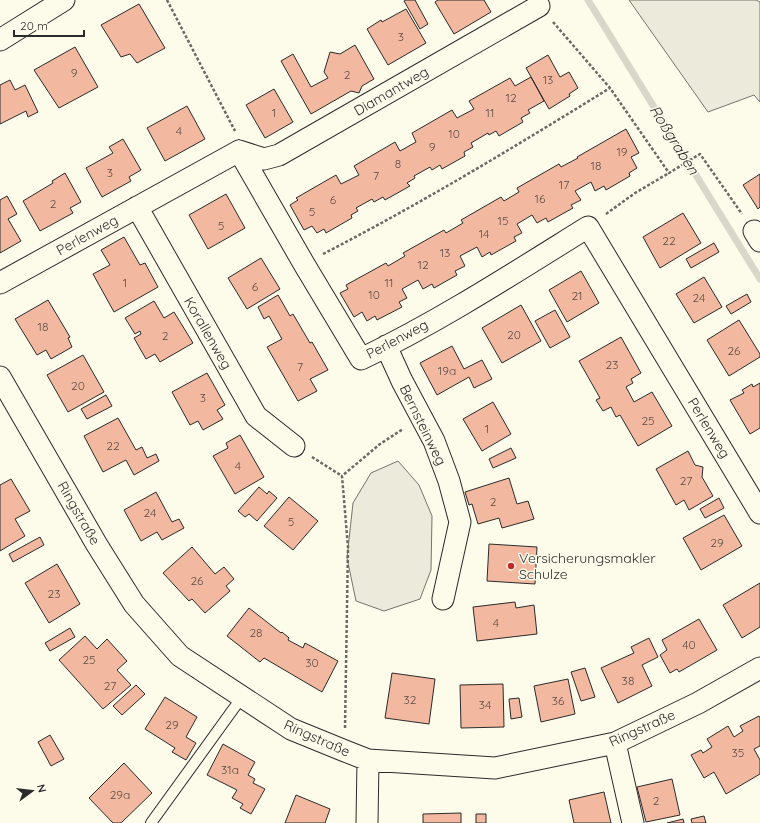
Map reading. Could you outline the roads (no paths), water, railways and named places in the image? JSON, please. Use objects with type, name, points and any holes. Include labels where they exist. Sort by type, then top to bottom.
[{"type":"street","points":[[0,40],[64,0]]},
{"type":"street","name":"Diamantweg","points":[[239,150],[264,159],[279,155],[540,6]]},
{"type":"street","name":"Perlenweg","points":[[0,283],[239,150],[304,264],[361,359],[485,291],[588,227],[760,513]]},
{"type":"street","name":"Korallenweg","points":[[137,207],[256,416],[294,446]]},
{"type":"street","name":"Bernsteinweg","points":[[386,346],[402,381],[434,441],[449,481],[460,522],[443,599]]},
{"type":"street","name":"Ringstraße","points":[[0,377],[97,544],[134,604],[180,656],[291,729],[345,752],[368,760],[495,768],[614,743],[698,703],[760,668]]},
{"type":"street","points":[[614,743],[633,823]]},
{"type":"street","points":[[367,823],[368,760]]},
{"type":"lane","points":[[151,823],[242,697]]},
{"type":"waterway","name":"Roßgraben","points":[[588,0],[760,279]]},
{"type":"place","name":"Versicherungsmakler Schulze","points":[[511,566]]}]
